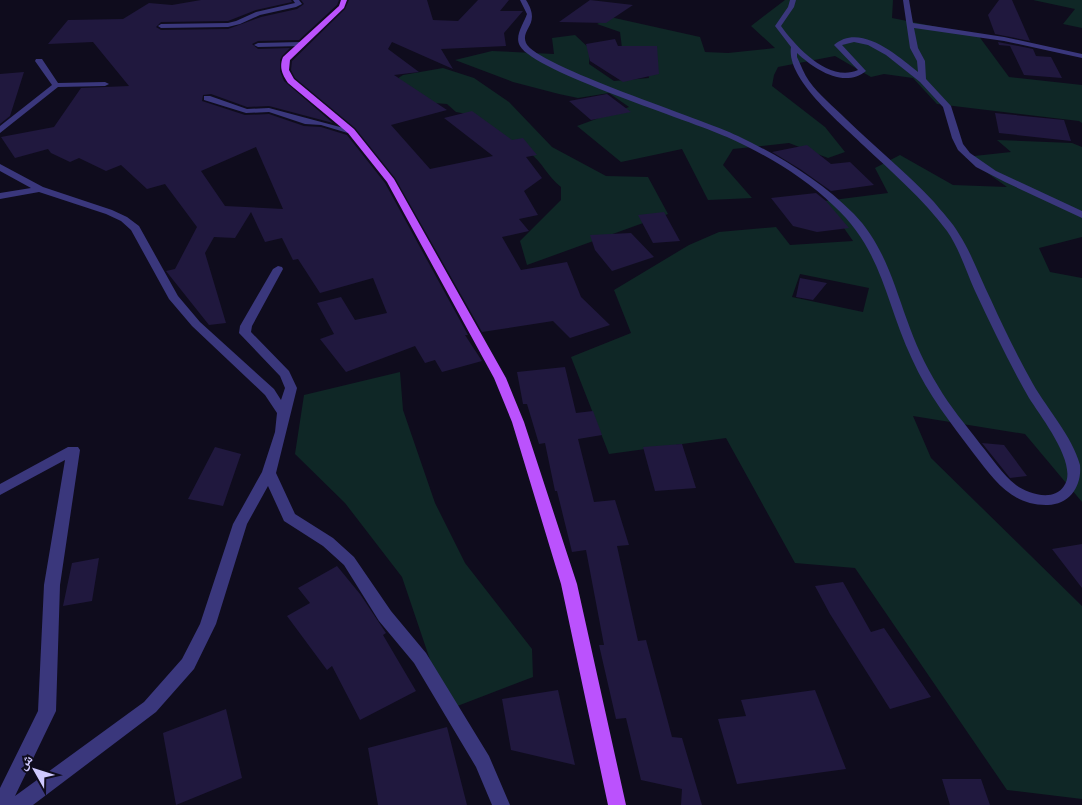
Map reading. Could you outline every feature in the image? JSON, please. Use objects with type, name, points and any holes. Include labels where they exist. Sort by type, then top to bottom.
[{"type":"main road","points":[[344,0],[342,6],[286,58],[284,66],[286,73],[291,80],[351,131],[391,181],[500,378],[518,422],[569,584],[617,805]]},
{"type":"street","points":[[161,26],[228,25],[238,23],[258,13],[299,4],[296,0]]},
{"type":"street","points":[[523,0],[530,11],[530,15],[521,36],[523,46],[531,54],[560,69],[733,137],[776,160],[811,182],[838,204],[865,234],[882,263],[912,348],[941,402],[1004,482],[1021,494],[1041,500],[1061,497],[1073,485],[1075,470],[1069,452],[1023,376],[996,324],[954,233],[930,204],[830,109],[804,80],[793,57],[794,47]]},
{"type":"street","points":[[793,0],[791,9],[778,26],[794,47],[830,73],[848,76],[862,71],[838,45],[849,40],[862,41],[876,46],[922,79],[947,106],[956,143],[965,154],[1007,179],[1082,215]]},
{"type":"street","points":[[906,0],[914,48],[920,61],[922,79]]},
{"type":"street","points":[[911,25],[1004,39],[1082,56]]},
{"type":"street","points":[[258,45],[301,44]]},
{"type":"street","points":[[39,61],[56,85]]},
{"type":"street","points":[[0,130],[56,85],[105,84]]},
{"type":"street","points":[[207,98],[246,111],[269,110],[308,122],[321,123],[351,131]]},
{"type":"street","points":[[0,167],[40,189],[124,218],[135,228],[173,297],[196,324],[270,392],[283,414]]},
{"type":"street","points":[[0,196],[40,189]]},
{"type":"street","points":[[18,805],[150,707],[188,664],[208,624],[240,524],[269,473],[291,388],[285,374],[245,333],[246,326],[278,270]]},
{"type":"street","points":[[0,490],[74,450],[52,585],[47,711],[1,805]]},
{"type":"street","points":[[269,473],[289,517],[328,542],[349,561],[385,616],[420,658],[483,762],[501,805]]},
{"type":"green space","points":[[785,0],[893,0],[892,18],[978,35],[1009,77],[1082,85],[1082,123],[1079,121],[937,104],[913,78],[884,74],[871,77],[835,56],[778,67],[772,86],[825,127],[845,152],[828,158],[789,143],[733,149],[723,165],[752,198],[708,200],[682,149],[621,162],[577,126],[629,107],[609,93],[578,98],[559,94],[513,82],[455,60],[492,51],[554,54],[552,38],[575,35],[590,49],[589,64],[614,81],[649,78],[643,49],[622,48],[620,32],[597,24],[610,17],[700,37],[705,52],[728,53],[775,48],[751,26]]},
{"type":"green space","points":[[1033,0],[1082,0],[1082,28],[1063,24],[1075,9]]},
{"type":"green space","points":[[443,68],[474,78],[509,102],[552,147],[606,176],[648,177],[668,214],[527,265],[520,241],[561,200],[561,187],[530,153],[515,142],[467,114],[456,112],[447,104],[421,102],[392,82],[403,75]]},
{"type":"green space","points":[[997,140],[1072,143],[1082,147],[1082,237],[1039,248],[1050,272],[1082,278],[1082,502],[1025,434],[913,416],[931,458],[1082,606],[1082,799],[1007,790],[855,568],[795,563],[726,438],[609,454],[571,357],[631,333],[614,290],[689,245],[719,232],[776,227],[790,245],[853,241],[825,201],[888,193],[875,168],[900,155],[953,185],[1007,187],[965,157],[1011,152]],"holes":[[[800,274],[869,288],[863,312],[792,297]]]},
{"type":"green space","points":[[400,372],[403,410],[435,503],[465,563],[532,649],[533,677],[447,710],[402,577],[345,503],[295,454],[304,395]]},
{"type":"building","points":[[201,0],[291,0],[292,2],[256,10],[228,21],[161,22],[156,27],[161,30],[228,29],[261,17],[297,9],[304,4],[301,0],[339,0],[337,5],[299,40],[258,41],[252,44],[258,49],[290,48],[280,60],[280,71],[284,81],[333,123],[269,106],[247,107],[211,94],[203,95],[202,101],[245,115],[269,114],[304,126],[321,127],[347,135],[385,183],[468,335],[465,335],[482,361],[442,372],[435,360],[425,363],[415,346],[346,372],[320,339],[334,334],[317,303],[341,297],[355,320],[387,313],[373,278],[320,293],[298,259],[293,260],[282,238],[265,242],[251,212],[235,238],[214,237],[205,253],[226,323],[209,325],[166,271],[175,269],[197,227],[165,184],[147,189],[121,165],[106,171],[79,158],[70,162],[51,153],[48,149],[15,158],[1,137],[54,127],[81,88],[129,86],[93,42],[48,44],[68,20],[123,19],[149,3],[172,5]],"holes":[[[256,147],[283,209],[225,206],[201,171]]]},
{"type":"building","points":[[349,0],[427,0],[433,20],[458,21],[478,0],[509,0],[500,11],[523,11],[504,33],[506,46],[441,49],[453,69],[392,42],[388,49],[419,72],[394,75],[447,110],[391,125],[430,169],[493,156],[444,118],[472,111],[512,140],[523,138],[537,155],[526,157],[542,178],[524,191],[538,215],[519,219],[529,231],[502,237],[521,270],[567,262],[581,297],[610,325],[570,338],[553,321],[482,332],[395,178],[355,128],[295,78],[291,70],[292,61],[345,9]]},
{"type":"building","points":[[590,0],[633,5],[606,23],[559,22]]},
{"type":"building","points":[[999,0],[1012,0],[1030,41],[995,34],[988,15]]},
{"type":"building","points":[[615,39],[618,46],[657,46],[659,74],[623,82],[590,61],[586,44]]},
{"type":"building","points":[[998,42],[1033,49],[1036,56],[1051,57],[1062,78],[1024,75],[1010,46],[999,45]]},
{"type":"building","points":[[24,72],[10,116],[0,124],[0,74]]},
{"type":"building","points":[[607,94],[631,112],[591,120],[569,101]]},
{"type":"building","points":[[995,113],[1064,120],[1071,141],[999,133]]},
{"type":"building","points":[[807,145],[831,164],[850,162],[874,185],[831,191],[772,152]]},
{"type":"building","points":[[816,193],[826,201],[849,228],[817,232],[793,226],[771,198]]},
{"type":"building","points":[[664,212],[680,241],[653,243],[638,215]]},
{"type":"building","points":[[631,233],[654,257],[612,271],[595,250],[590,235]]},
{"type":"building","points":[[800,278],[827,283],[813,300],[796,297]]},
{"type":"building","points":[[565,367],[576,413],[593,411],[602,435],[578,439],[594,502],[615,500],[629,545],[617,546],[638,641],[646,640],[672,737],[682,738],[702,805],[681,805],[682,789],[641,780],[626,718],[616,719],[599,645],[604,645],[586,550],[572,552],[557,491],[555,491],[545,443],[539,444],[527,404],[523,404],[517,372]]},
{"type":"building","points":[[982,443],[1004,445],[1027,476],[1010,478]]},
{"type":"building","points":[[682,444],[696,488],[655,491],[643,447]]},
{"type":"building","points":[[215,447],[241,454],[223,506],[188,499]]},
{"type":"building","points":[[1082,544],[1082,588],[1052,549]]},
{"type":"building","points":[[99,558],[92,601],[63,606],[72,563]]},
{"type":"building","points":[[337,566],[360,594],[386,633],[383,635],[416,691],[360,720],[332,666],[327,670],[287,616],[310,603],[298,588]]},
{"type":"building","points":[[843,582],[871,632],[884,628],[931,697],[890,709],[830,614],[815,586]]},
{"type":"building","points":[[558,690],[575,765],[511,750],[502,699]]},
{"type":"building","points":[[815,690],[846,769],[737,784],[718,719],[746,716],[741,700]]},
{"type":"building","points":[[226,709],[242,778],[176,805],[163,733]]},
{"type":"building","points":[[447,727],[467,805],[378,805],[368,748]]},
{"type":"building","points":[[942,779],[981,779],[990,805],[950,805]]}]
